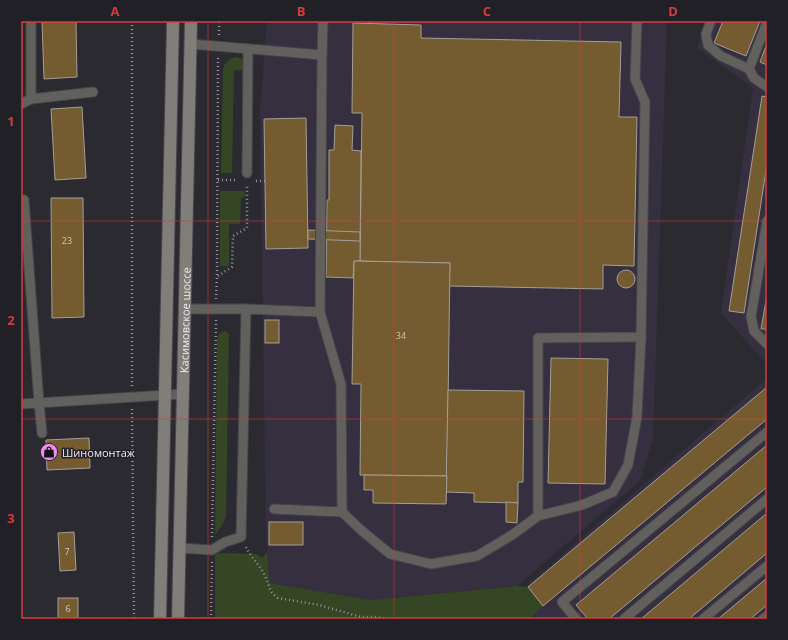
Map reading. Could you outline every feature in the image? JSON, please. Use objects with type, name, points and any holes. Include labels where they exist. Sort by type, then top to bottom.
[{"type":"main road","name":"Касимовское шоссе","points":[[160,619],[173,21]]},
{"type":"main road","name":"Касимовское шоссе","points":[[178,619],[191,21]]},
{"type":"lane","points":[[31,21],[31,99]]},
{"type":"lane","points":[[323,21],[320,312],[342,384],[342,512]]},
{"type":"lane","points":[[274,509],[342,512],[360,530],[390,554],[431,564],[477,556],[512,535],[538,516],[582,505],[612,492],[628,465],[637,417],[641,337],[645,102],[635,79],[637,21]]},
{"type":"lane","points":[[711,21],[706,34],[708,45],[720,56],[749,68],[754,78],[767,87]]},
{"type":"lane","points":[[749,68],[767,22]]},
{"type":"lane","points":[[191,44],[322,54]]},
{"type":"lane","points":[[247,173],[248,49]]},
{"type":"lane","points":[[21,104],[31,99],[93,92]]},
{"type":"lane","points":[[21,200],[24,200],[42,433]]},
{"type":"lane","points":[[767,221],[751,317],[754,331],[767,344]]},
{"type":"lane","points":[[185,309],[246,309],[320,312]]},
{"type":"lane","points":[[179,548],[212,550],[225,542],[241,537],[246,309]]},
{"type":"lane","points":[[538,516],[538,338],[641,337]]},
{"type":"lane","points":[[21,404],[183,394]]},
{"type":"lane","points":[[576,619],[562,602],[767,432]]},
{"type":"lane","points":[[624,619],[767,499]]},
{"type":"lane","points":[[703,619],[767,566]]},
{"type":"lane","points":[[763,619],[767,616]]},
{"type":"path","points":[[132,21],[132,397],[134,619]]},
{"type":"path","points":[[217,276],[232,267],[233,236],[247,228],[247,173]]},
{"type":"path","points":[[241,537],[249,554],[265,576],[273,594],[278,598],[319,606],[361,617],[377,617],[385,619]]},
{"type":"shaded area","points":[[267,21],[667,21],[653,439],[640,481],[517,586],[371,600],[270,583],[266,538],[260,111]]},
{"type":"shaded area","points":[[706,21],[767,21],[767,365],[721,313],[753,88],[697,48]]},
{"type":"shaded area","points":[[767,378],[767,619],[511,619],[517,594]]},
{"type":"green space","points":[[236,57],[242,59],[245,63],[245,67],[243,70],[234,70],[232,173],[221,173],[223,69],[225,64],[231,58]]},
{"type":"green space","points":[[220,191],[245,191],[245,197],[241,198],[240,224],[229,224],[229,266],[220,266]]},
{"type":"green space","points":[[224,331],[229,335],[226,517],[215,535],[217,339],[219,334]]},
{"type":"green space","points":[[267,552],[270,583],[371,600],[517,586],[528,587],[543,606],[529,619],[215,619],[215,554],[256,554],[262,558]]},
{"type":"building","points":[[42,21],[76,21],[77,77],[44,79]]},
{"type":"building","points":[[723,21],[760,21],[746,56],[714,43]]},
{"type":"building","points":[[353,23],[421,25],[421,38],[621,42],[619,117],[637,117],[634,266],[603,265],[603,289],[449,286],[450,263],[360,261],[362,113],[352,113]]},
{"type":"building","points":[[767,43],[767,65],[760,62]]},
{"type":"building","points":[[762,96],[767,97],[767,164],[744,313],[729,311]]},
{"type":"building","points":[[82,107],[86,178],[55,180],[51,109]]},
{"type":"building","points":[[306,118],[308,248],[266,249],[264,119]]},
{"type":"building","points":[[335,125],[353,126],[352,150],[361,151],[360,261],[354,261],[353,278],[326,277],[329,150],[334,150]]},
{"type":"building","points":[[51,198],[83,198],[84,317],[52,318]]},
{"type":"building","points":[[308,230],[360,232],[360,241],[308,239]]},
{"type":"building","points":[[354,261],[450,263],[447,476],[360,475],[361,384],[352,384]]},
{"type":"building","points":[[626,270],[632,273],[635,279],[632,285],[626,288],[620,285],[617,279],[620,273]]},
{"type":"building","points":[[767,295],[767,329],[761,329]]},
{"type":"building","points":[[265,320],[279,320],[279,343],[265,343]]},
{"type":"building","points":[[551,358],[608,359],[605,484],[548,483]]},
{"type":"building","points":[[767,387],[767,419],[543,606],[528,587]]},
{"type":"building","points":[[448,390],[524,391],[523,482],[518,482],[518,503],[474,502],[474,493],[446,492]]},
{"type":"building","points":[[89,438],[90,468],[47,470],[46,440]]},
{"type":"building","points":[[767,445],[767,487],[609,619],[588,619],[576,605]]},
{"type":"building","points":[[364,475],[447,476],[446,504],[373,503],[373,490],[364,490]]},
{"type":"building","points":[[506,502],[518,503],[517,523],[506,522]]},
{"type":"building","points":[[767,513],[767,553],[689,619],[641,619]]},
{"type":"building","points":[[269,522],[303,522],[303,545],[269,545]]},
{"type":"building","points":[[74,532],[76,570],[60,571],[58,533]]},
{"type":"building","points":[[767,578],[767,605],[750,619],[718,619]]},
{"type":"building","points":[[58,598],[78,598],[78,619],[58,619]]},
{"type":"place","name":"Шиномонтаж","points":[[49,452]]}]
